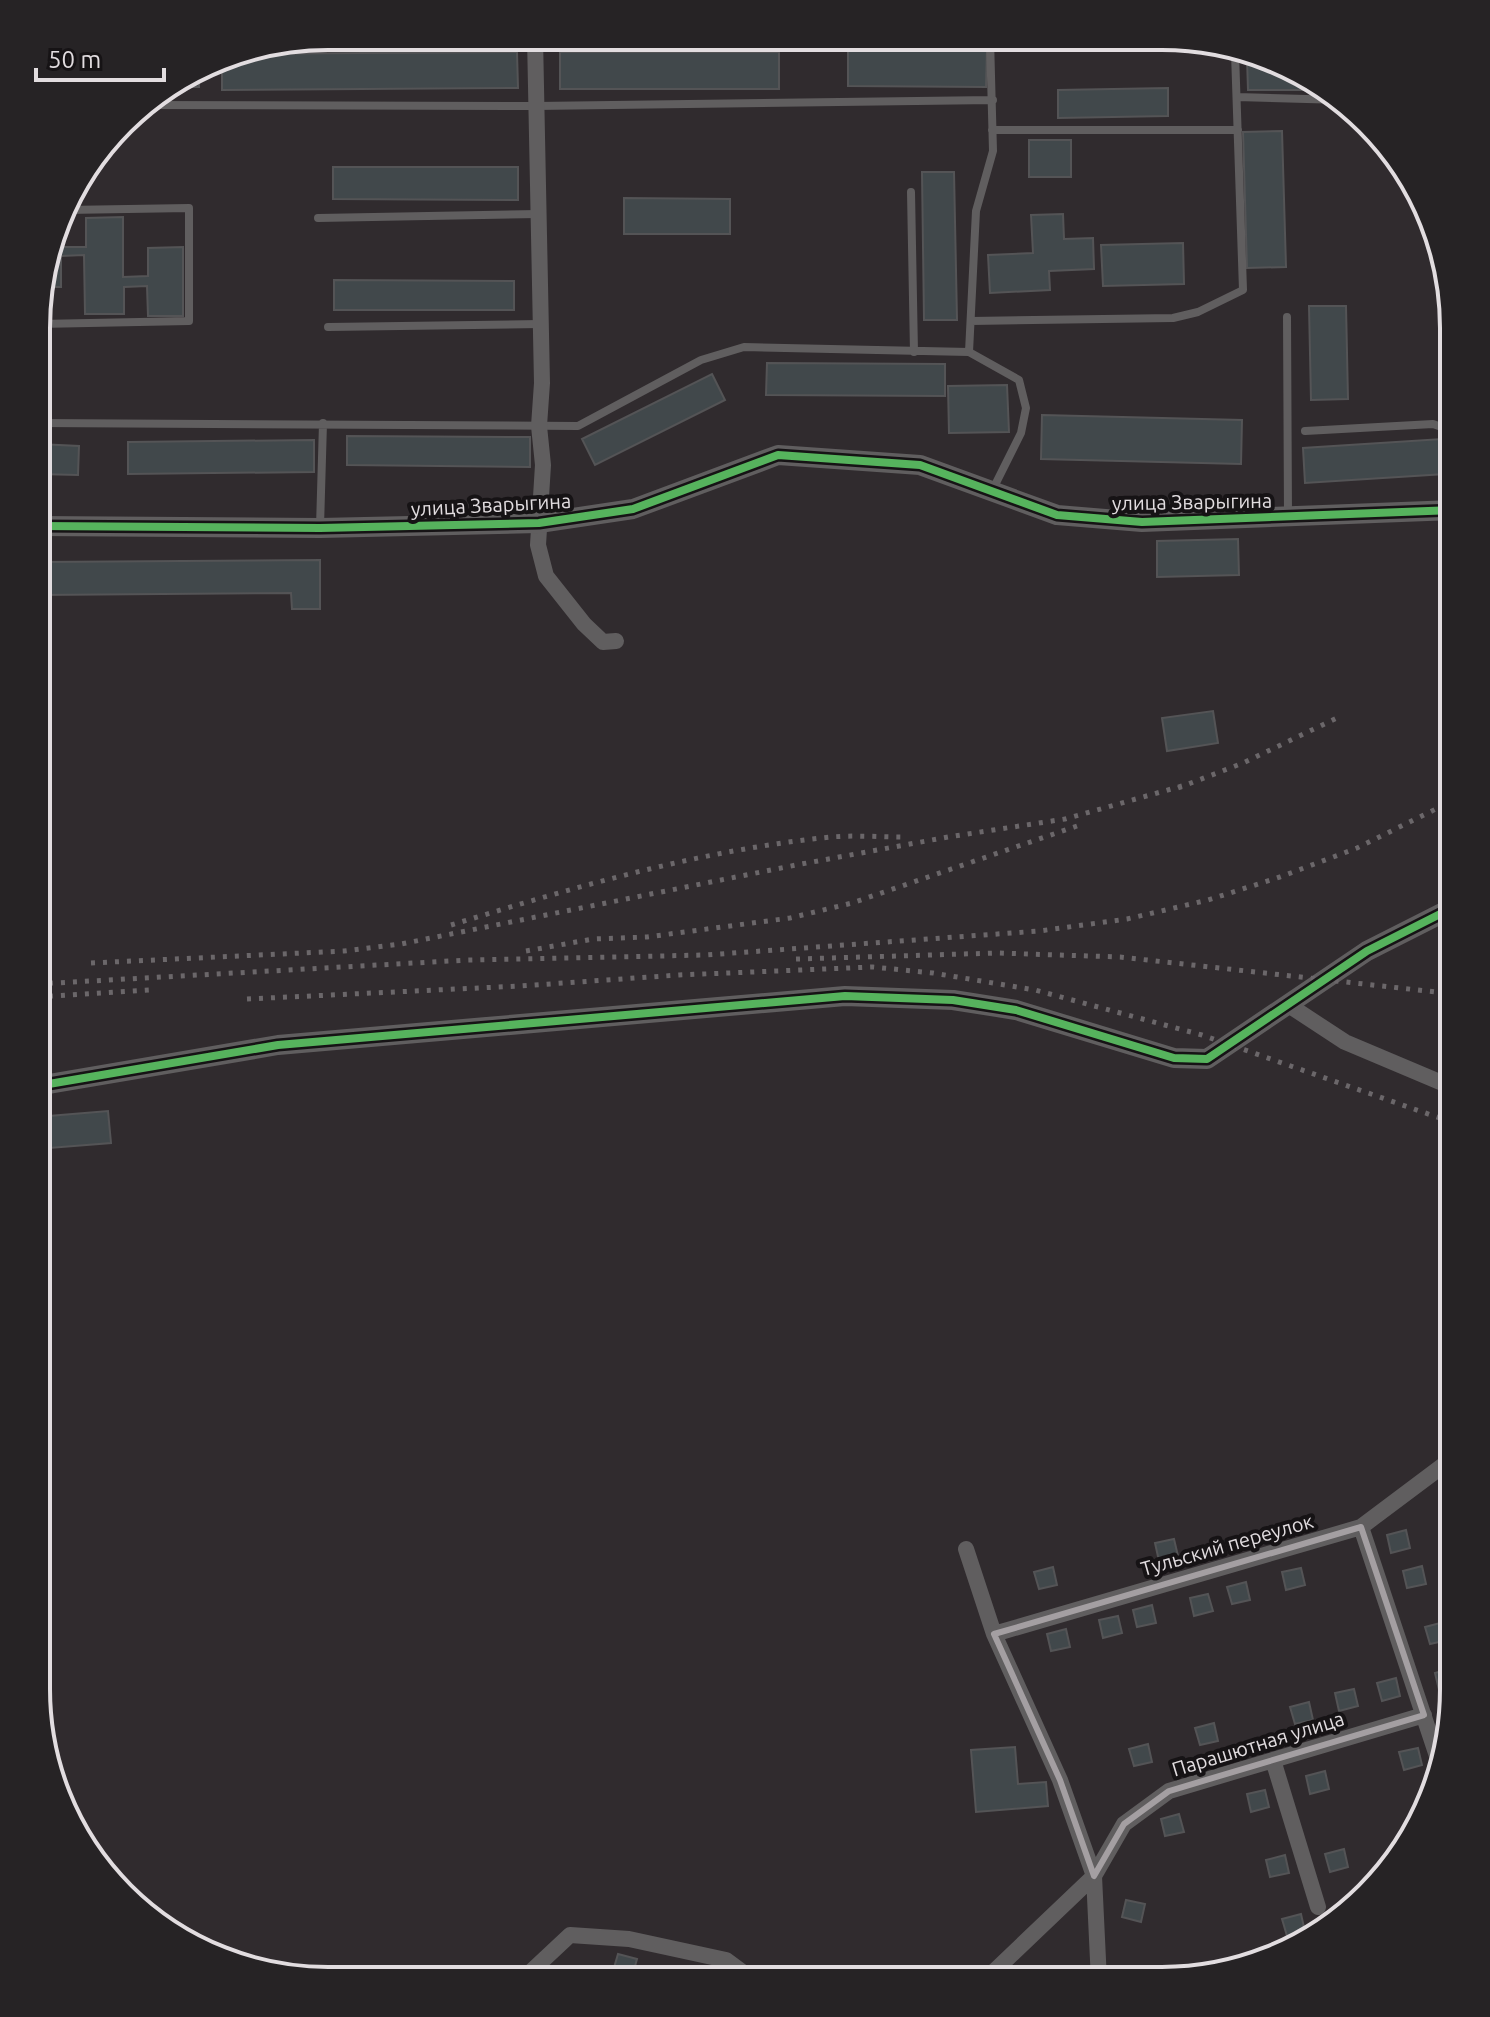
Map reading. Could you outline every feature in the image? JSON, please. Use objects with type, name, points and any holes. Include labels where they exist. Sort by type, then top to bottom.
[{"type":"street","points":[[535,51],[542,383],[539,426],[543,465],[538,545],[546,576],[584,624],[603,642],[616,641]]},
{"type":"street","name":"улица Зварыгина","points":[[50,526],[320,528],[539,523],[633,509],[778,455],[920,465],[1057,515],[1142,522],[1440,511]]},
{"type":"street","points":[[50,1084],[278,1045],[845,996],[953,1000],[1016,1010],[1174,1058],[1207,1059],[1367,951],[1440,914]]},
{"type":"street","points":[[1287,1004],[1345,1042],[1439,1082]]},
{"type":"street","name":"Тульский переулок","points":[[994,1634],[1361,1527],[1439,1468]]},
{"type":"street","points":[[1361,1527],[1434,1747]]},
{"type":"street","points":[[966,1549],[994,1634],[1060,1780],[1094,1876],[1098,1967]]},
{"type":"street","name":"Парашютная улица","points":[[999,1967],[1094,1876],[1124,1824],[1169,1791],[1424,1715]]},
{"type":"street","points":[[1273,1760],[1318,1907]]},
{"type":"street","points":[[536,1967],[570,1935],[629,1939],[726,1960],[735,1967]]},
{"type":"lane","points":[[969,352],[976,211],[993,151],[991,50]]},
{"type":"lane","points":[[971,321],[1173,318],[1198,312],[1243,290],[1235,59]]},
{"type":"lane","points":[[1237,97],[1320,99]]},
{"type":"lane","points":[[163,105],[536,106],[993,100]]},
{"type":"lane","points":[[992,130],[1238,130]]},
{"type":"lane","points":[[911,192],[914,352]]},
{"type":"lane","points":[[50,324],[189,321],[189,208],[77,210]]},
{"type":"lane","points":[[318,218],[538,214]]},
{"type":"lane","points":[[1287,317],[1288,516]]},
{"type":"lane","points":[[328,327],[540,324]]},
{"type":"lane","points":[[50,423],[578,426],[701,360],[744,347],[969,352],[1019,380],[1026,408],[1021,433],[992,490]]},
{"type":"lane","points":[[320,528],[323,423]]},
{"type":"lane","points":[[1305,431],[1433,424],[1440,426]]},
{"type":"highlighted area","points":[[1361,1527],[1424,1715],[1169,1791],[1124,1824],[1094,1876],[1060,1780],[994,1634]]},
{"type":"building","points":[[848,50],[987,50],[986,87],[848,86]]},
{"type":"building","points":[[517,52],[518,88],[222,90],[222,71],[256,59],[287,54]]},
{"type":"building","points":[[560,52],[779,52],[779,89],[560,89]]},
{"type":"building","points":[[1247,64],[1306,90],[1248,90]]},
{"type":"building","points":[[1168,88],[1168,116],[1058,118],[1058,90]]},
{"type":"building","points":[[1282,131],[1286,267],[1247,268],[1243,132]]},
{"type":"building","points":[[1029,140],[1071,140],[1071,177],[1029,177]]},
{"type":"building","points":[[333,167],[518,167],[518,200],[333,199]]},
{"type":"building","points":[[922,172],[954,172],[957,320],[924,320]]},
{"type":"building","points":[[624,198],[730,199],[730,234],[624,234]]},
{"type":"building","points":[[1063,214],[1064,239],[1093,238],[1094,269],[1049,271],[1050,290],[990,293],[988,255],[1033,253],[1031,215]]},
{"type":"building","points":[[123,217],[123,277],[148,276],[148,248],[183,247],[183,316],[148,316],[147,286],[124,287],[124,314],[85,314],[84,255],[61,256],[61,287],[53,287],[63,247],[86,247],[86,218]]},
{"type":"building","points":[[1183,243],[1184,284],[1103,286],[1101,245]]},
{"type":"building","points":[[334,280],[514,281],[514,310],[334,310]]},
{"type":"building","points":[[1309,306],[1346,306],[1348,399],[1311,400]]},
{"type":"building","points":[[767,363],[945,364],[945,396],[766,395]]},
{"type":"building","points":[[712,374],[725,400],[595,465],[582,439]]},
{"type":"building","points":[[1007,385],[1009,432],[949,433],[948,386]]},
{"type":"building","points":[[1042,415],[1242,420],[1241,464],[1041,459]]},
{"type":"building","points":[[347,436],[530,437],[530,467],[347,465]]},
{"type":"building","points":[[1440,439],[1440,474],[1305,483],[1303,448]]},
{"type":"building","points":[[314,440],[314,472],[128,474],[128,442]]},
{"type":"building","points":[[50,445],[79,446],[78,475],[50,474]]},
{"type":"building","points":[[1238,539],[1239,575],[1157,577],[1157,541]]},
{"type":"building","points":[[320,560],[320,609],[292,609],[291,593],[50,595],[50,562]]},
{"type":"building","points":[[1213,711],[1218,743],[1167,751],[1162,718]]},
{"type":"building","points":[[108,1111],[111,1143],[50,1148],[50,1116]]},
{"type":"building","points":[[1406,1530],[1410,1548],[1391,1553],[1387,1535]]},
{"type":"building","points":[[1174,1539],[1178,1556],[1159,1561],[1155,1543]]},
{"type":"building","points":[[1422,1566],[1426,1584],[1407,1588],[1403,1571]]},
{"type":"building","points":[[1053,1567],[1057,1585],[1039,1589],[1034,1572]]},
{"type":"building","points":[[1301,1568],[1305,1585],[1286,1590],[1282,1572]]},
{"type":"building","points":[[1246,1582],[1250,1600],[1232,1604],[1227,1587]]},
{"type":"building","points":[[1208,1594],[1213,1611],[1194,1616],[1190,1598]]},
{"type":"building","points":[[1152,1605],[1156,1623],[1137,1627],[1133,1610]]},
{"type":"building","points":[[1118,1616],[1122,1633],[1103,1638],[1099,1620]]},
{"type":"building","points":[[1439,1623],[1439,1642],[1430,1644],[1425,1627]]},
{"type":"building","points":[[1066,1629],[1070,1647],[1051,1651],[1047,1634]]},
{"type":"building","points":[[1396,1678],[1400,1696],[1382,1701],[1377,1683]]},
{"type":"building","points":[[1354,1689],[1358,1706],[1339,1711],[1335,1693]]},
{"type":"building","points":[[1309,1702],[1313,1720],[1295,1724],[1290,1707]]},
{"type":"building","points":[[1214,1723],[1218,1741],[1200,1745],[1195,1728]]},
{"type":"building","points":[[1148,1744],[1152,1762],[1134,1766],[1129,1749]]},
{"type":"building","points":[[1015,1747],[1018,1784],[1046,1782],[1048,1806],[976,1812],[971,1750]]},
{"type":"building","points":[[1418,1748],[1422,1765],[1404,1770],[1399,1752]]},
{"type":"building","points":[[1325,1771],[1329,1789],[1310,1794],[1306,1776]]},
{"type":"building","points":[[1265,1790],[1269,1807],[1251,1812],[1247,1794]]},
{"type":"building","points":[[1179,1814],[1184,1832],[1165,1836],[1161,1819]]},
{"type":"building","points":[[1344,1849],[1348,1867],[1330,1872],[1325,1854]]},
{"type":"building","points":[[1285,1855],[1289,1873],[1270,1877],[1266,1860]]},
{"type":"building","points":[[1126,1900],[1145,1904],[1141,1922],[1122,1917]]},
{"type":"building","points":[[1301,1914],[1304,1927],[1287,1936],[1282,1919]]},
{"type":"building","points":[[618,1954],[637,1959],[635,1967],[614,1967]]},
{"type":"railway","points":[[1178,788],[1243,763],[1339,717]]},
{"type":"railway","points":[[91,963],[344,951],[401,944],[796,865],[1065,819],[1189,784]]},
{"type":"railway","points":[[50,983],[468,960],[706,955],[1039,931],[1127,919],[1208,900],[1357,848],[1440,807]]},
{"type":"railway","points":[[526,951],[593,939],[647,937],[790,918],[852,903],[1077,826]]},
{"type":"railway","points":[[451,925],[591,884],[734,851],[831,837],[904,837]]},
{"type":"railway","points":[[796,959],[997,953],[1120,957],[1440,992]]},
{"type":"railway","points":[[247,999],[873,967],[933,973],[1035,990],[1202,1035],[1439,1118]]},
{"type":"railway","points":[[50,996],[150,990]]},
{"type":"cycle path","points":[[50,526],[320,528],[539,523],[633,509],[778,455],[920,465],[1057,515],[1142,522],[1440,511]]},
{"type":"cycle path","points":[[50,1084],[278,1045],[845,996],[953,1000],[1016,1010],[1174,1058],[1207,1059],[1367,951],[1440,914]]}]
